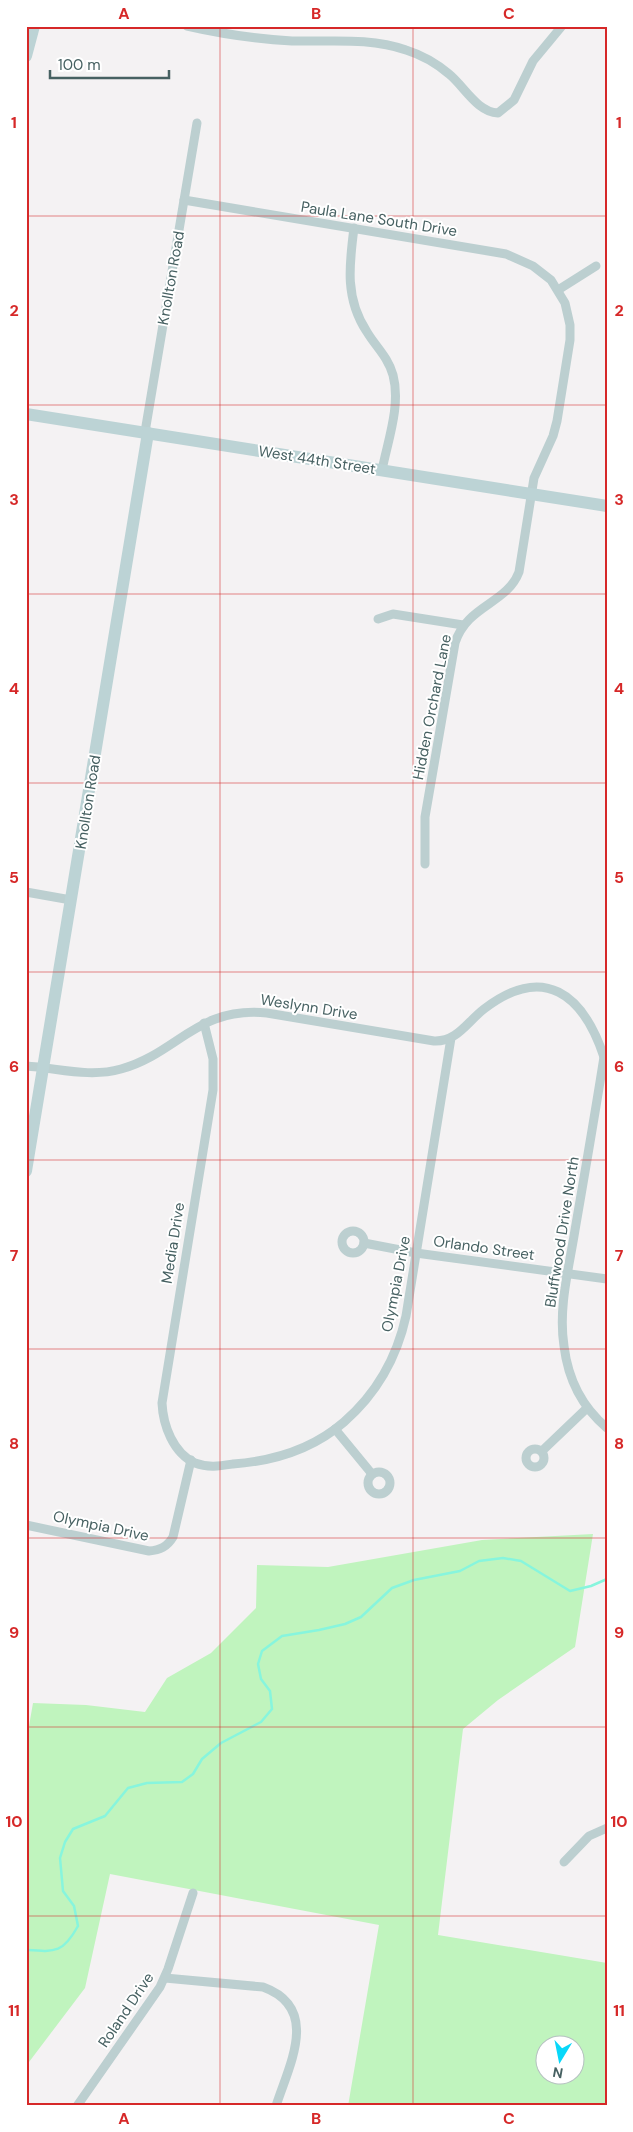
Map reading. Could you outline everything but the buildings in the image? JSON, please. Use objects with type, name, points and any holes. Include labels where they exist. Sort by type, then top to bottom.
[{"type":"street","points":[[26,56],[34,26]]},
{"type":"street","points":[[187,26],[293,41],[372,43],[400,48],[422,56],[438,65],[458,82],[480,106],[498,113],[514,100],[533,61],[562,26]]},
{"type":"street","name":"Knollton Road","points":[[26,1171],[197,123]]},
{"type":"street","name":"Paula Lane South Drive","points":[[184,200],[513,256],[536,268],[558,290]]},
{"type":"street","points":[[354,228],[349,274],[353,303],[363,326],[386,360],[394,384],[394,409],[382,470]]},
{"type":"street","points":[[558,290],[596,266]]},
{"type":"street","name":"Hidden Orchard Lane","points":[[426,864],[425,817],[454,649],[463,625],[472,615],[505,593],[517,578],[521,566],[538,468],[556,428],[570,340],[568,314],[558,290]]},
{"type":"street","name":"West 44th Street","points":[[26,414],[607,506]]},
{"type":"street","points":[[378,619],[392,614],[463,625]]},
{"type":"street","points":[[26,892],[71,900]]},
{"type":"street","points":[[451,1038],[492,1004],[526,989],[549,988],[570,998],[591,1028],[605,1057]]},
{"type":"street","name":"Weslynn Drive","points":[[26,1066],[44,1067],[74,1073],[92,1073],[121,1069],[145,1060],[204,1022],[226,1015],[260,1012],[434,1041],[451,1038]]},
{"type":"street","name":"Media Drive","points":[[191,1460],[180,1452],[168,1432],[163,1414],[162,1396],[213,1090],[213,1059],[204,1022]]},
{"type":"street","name":"Olympia Drive","points":[[26,1525],[149,1551],[157,1550],[165,1546],[173,1536],[191,1460],[213,1466],[263,1461],[296,1451],[335,1429],[368,1398],[393,1357],[404,1322],[451,1038]]},
{"type":"street","name":"Bluffwood Drive North","points":[[605,1057],[562,1316],[564,1348],[572,1381],[587,1408],[607,1428]]},
{"type":"street","name":"Orlando Street","points":[[364,1243],[416,1253],[607,1279]]},
{"type":"street","points":[[542,1451],[587,1408]]},
{"type":"street","points":[[335,1429],[372,1474]]},
{"type":"street","points":[[564,1862],[592,1834],[607,1828]]},
{"type":"street","name":"Roland Drive","points":[[77,2106],[165,1978],[193,1893]]},
{"type":"street","points":[[165,1978],[263,1987],[277,1993],[286,2001],[295,2016],[298,2035],[276,2106]]},
{"type":"green space","points":[[593,1534],[575,1647],[498,1700],[463,1729],[438,1935],[607,1963],[607,2106],[348,2106],[379,1925],[110,1874],[85,1988],[26,2066],[26,1743],[33,1703],[86,1705],[145,1712],[167,1678],[211,1653],[256,1608],[257,1565],[328,1567],[482,1540]]},
{"type":"waterway","points":[[26,1950],[45,1951],[58,1949],[68,1941],[78,1926],[74,1906],[63,1891],[60,1858],[65,1842],[73,1829],[105,1816],[128,1788],[147,1783],[182,1782],[193,1774],[202,1759],[221,1743],[261,1722],[272,1709],[270,1691],[261,1679],[258,1664],[262,1651],[282,1636],[345,1624],[361,1617],[392,1588],[414,1580],[460,1571],[479,1561],[503,1558],[521,1561],[570,1591],[591,1586],[607,1579]]}]
